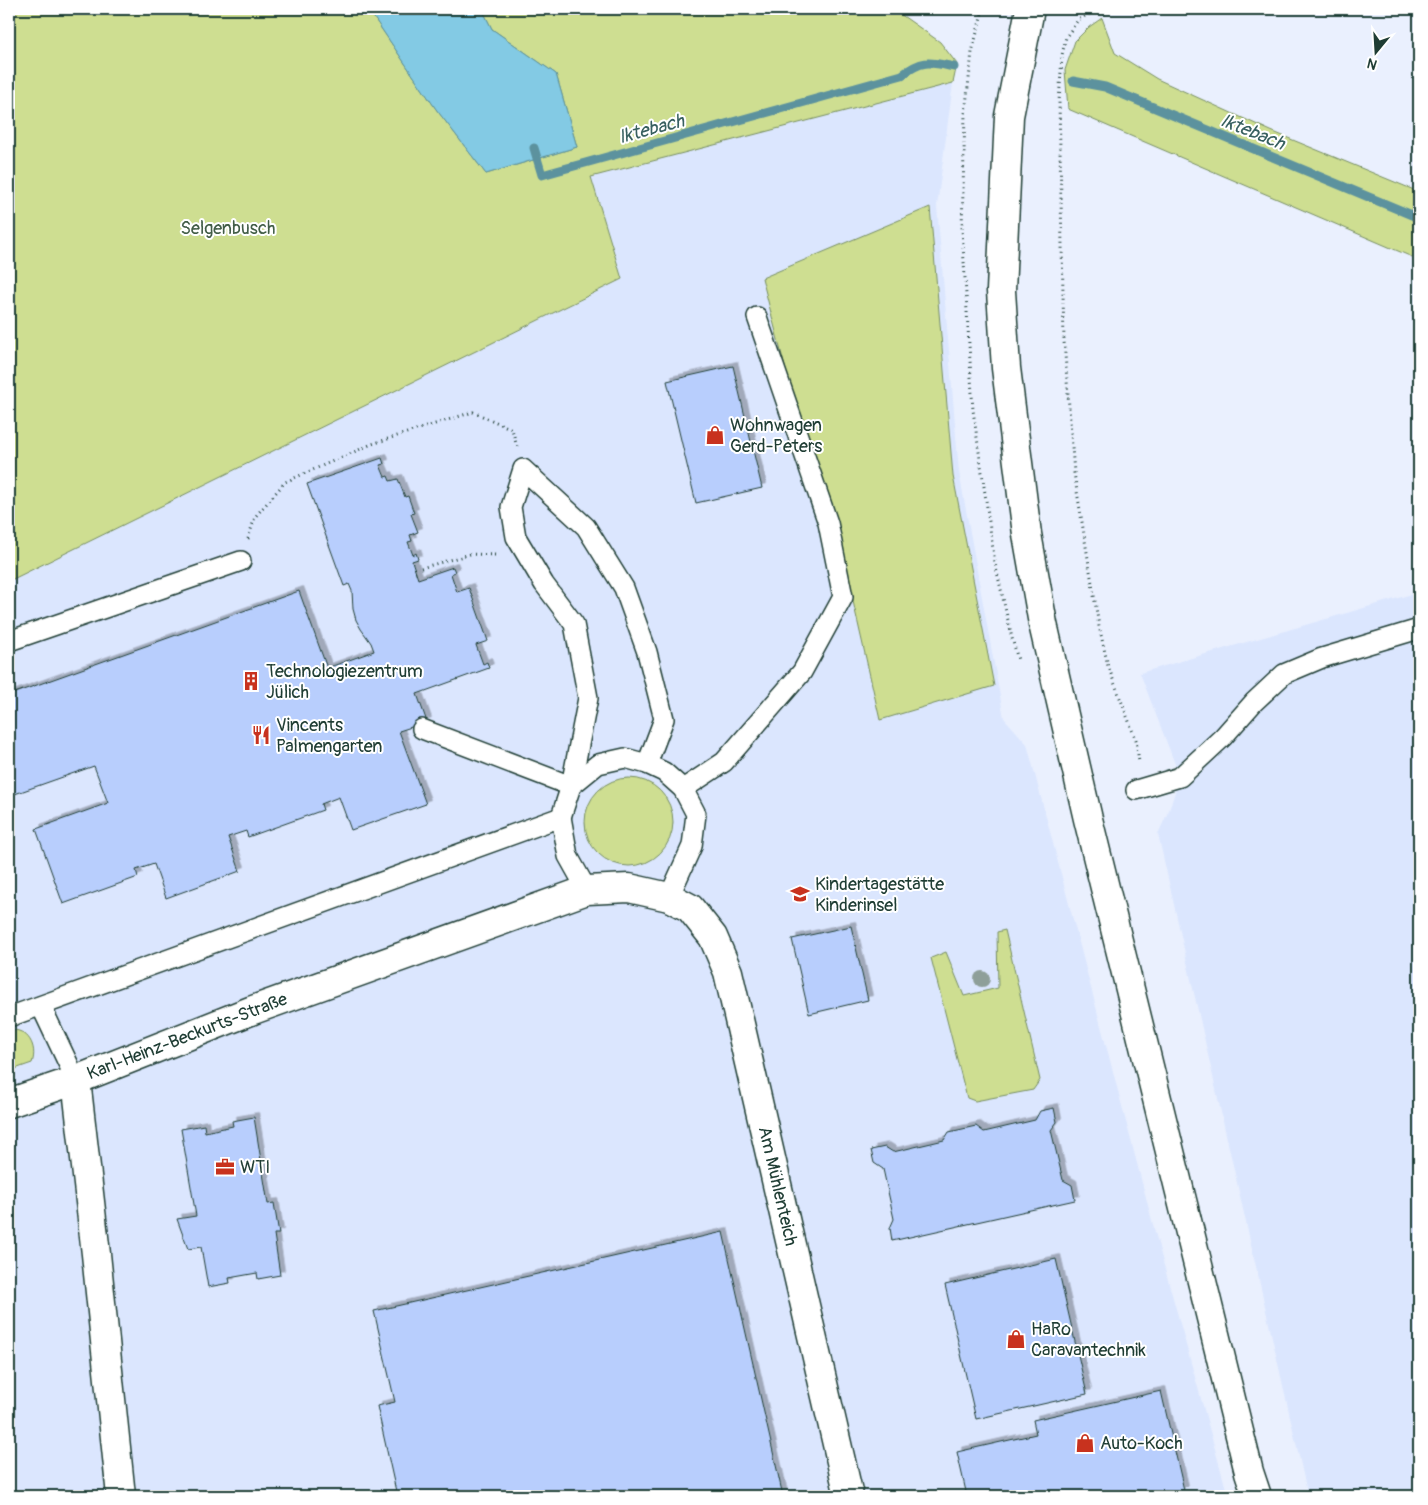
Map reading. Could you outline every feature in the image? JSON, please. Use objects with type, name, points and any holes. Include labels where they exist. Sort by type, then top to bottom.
[{"type":"street","points":[[1030,9],[1009,116],[1001,291],[1006,368],[1027,534],[1043,624],[1088,819],[1249,1472],[1257,1496]]},
{"type":"street","name":"Karl-Heinz-Beckurts-Straße","points":[[121,1496],[76,1080],[252,1010],[586,890],[628,888],[669,897]]},
{"type":"street","name":"Am Mühlenteich","points":[[669,897],[690,908],[713,937],[728,972],[849,1496]]},
{"type":"street","points":[[9,1102],[76,1080]]},
{"type":"lane","points":[[683,789],[724,762],[802,672],[843,597],[828,523],[758,317]]},
{"type":"lane","points":[[586,890],[568,856],[561,817],[571,786],[588,698],[574,624],[544,584],[516,536],[511,507],[523,469],[586,527],[624,588],[647,652],[664,720],[647,764]]},
{"type":"lane","points":[[9,641],[241,561]]},
{"type":"lane","points":[[1136,790],[1180,777],[1224,737],[1254,702],[1284,674],[1322,658],[1419,629]]},
{"type":"lane","points":[[422,729],[571,786]]},
{"type":"lane","points":[[571,786],[598,764],[625,758],[647,764],[664,772],[683,789],[696,814],[692,846],[669,897]]},
{"type":"lane","points":[[9,1017],[561,817]]},
{"type":"lane","points":[[41,1006],[76,1080]]},
{"type":"path","points":[[1098,9],[1078,20],[1066,37],[1062,55],[1059,102],[1064,341],[1074,473],[1096,607],[1108,666],[1136,740],[1140,768],[1136,790]]},
{"type":"path","points":[[241,561],[255,517],[285,482],[372,444],[473,412],[512,429],[523,469]]},
{"type":"path","points":[[421,568],[470,554],[528,556]]},
{"type":"shaded area","points":[[953,83],[937,206],[959,472],[1004,718],[1027,744],[1160,1251],[1228,1496],[9,1496],[9,581],[622,279],[591,177]]},
{"type":"shaded area","points":[[1419,592],[1419,1496],[1308,1496],[1158,834],[1169,810],[1180,777],[1140,673]]},
{"type":"green space","name":"Selgenbusch","points":[[9,9],[368,9],[436,109],[486,174],[577,147],[556,74],[492,29],[482,9],[893,9],[940,42],[957,64],[953,83],[591,177],[622,279],[9,581]]},
{"type":"green space","points":[[1102,18],[1115,53],[1157,79],[1271,131],[1419,192],[1419,260],[1068,109],[1065,70],[1075,41],[1089,27]]},
{"type":"green space","points":[[930,207],[953,476],[994,686],[880,720],[830,500],[808,456],[762,278]]},
{"type":"green space","points":[[620,778],[638,778],[654,785],[666,797],[673,813],[673,831],[666,847],[654,859],[638,866],[620,866],[604,859],[592,847],[585,831],[585,813],[592,797],[604,785]]},
{"type":"green space","points":[[1005,930],[1040,1080],[1033,1090],[975,1101],[967,1098],[931,958],[946,952],[964,996],[998,988],[997,932]]},
{"type":"green space","points":[[9,1030],[16,1030],[26,1035],[32,1045],[34,1057],[32,1063],[9,1071],[9,1053],[13,1052],[9,1040]]},
{"type":"water","points":[[368,9],[482,9],[492,29],[556,74],[577,147],[486,174],[436,109]]},
{"type":"building","name":"Wohnwagen Gerd-Peters","points":[[733,366],[762,488],[696,503],[667,381]]},
{"type":"building","name":"Technologiezentrum Jülich","points":[[382,458],[384,464],[380,465],[385,477],[388,476],[390,481],[398,479],[405,497],[408,496],[414,513],[411,514],[418,532],[410,535],[412,541],[408,542],[413,555],[416,553],[418,559],[412,561],[418,579],[453,567],[455,572],[451,574],[457,592],[469,588],[488,641],[476,645],[483,664],[487,662],[489,668],[417,694],[427,722],[399,731],[426,804],[351,830],[339,797],[321,804],[323,810],[248,837],[246,831],[228,837],[240,871],[166,898],[154,864],[136,870],[138,877],[63,904],[36,829],[108,803],[94,766],[9,796],[9,782],[12,781],[9,771],[9,695],[299,591],[327,668],[374,651],[356,620],[352,591],[349,584],[344,586],[307,484]]},
{"type":"building","points":[[851,926],[868,1000],[809,1014],[792,939]]},
{"type":"building","points":[[1054,1108],[1057,1122],[1051,1130],[1063,1180],[1072,1185],[1075,1200],[892,1241],[890,1228],[894,1219],[883,1169],[874,1163],[871,1150],[885,1147],[893,1152],[944,1140],[949,1132],[976,1126],[984,1132],[1035,1120],[1040,1111]]},
{"type":"building","name":"WTI","points":[[254,1117],[268,1204],[274,1203],[279,1234],[274,1234],[280,1275],[258,1279],[257,1273],[229,1278],[230,1283],[208,1287],[201,1247],[188,1249],[177,1219],[196,1216],[181,1129],[204,1125],[205,1132],[233,1126],[232,1121]]},
{"type":"building","points":[[723,1232],[783,1496],[397,1496],[377,1406],[395,1402],[374,1311]]},
{"type":"building","name":"HaRo Caravantechnik","points":[[1056,1259],[1087,1394],[976,1419],[945,1285]]},
{"type":"building","name":"Auto-Koch","points":[[1161,1391],[1184,1490],[1160,1496],[967,1496],[957,1452],[1036,1434],[1033,1420]]},
{"type":"waterway","name":"Iktebach","points":[[534,148],[542,175],[902,75],[921,64],[933,63],[954,67]]},
{"type":"waterway","name":"Iktebach","points":[[1073,81],[1105,87],[1419,218]]},
{"type":"place","name":"Wohnwagen Gerd-Peters","points":[[715,435]]},
{"type":"place","name":"Technologiezentrum Jülich","points":[[251,681]]},
{"type":"place","name":"Vincents Palmengarten","points":[[261,735]]},
{"type":"place","name":"Kindertagestätte Kinderinsel","points":[[800,894]]},
{"type":"place","name":"WTI","points":[[225,1167]]},
{"type":"place","name":"HaRo Caravantechnik","points":[[1016,1339]]},
{"type":"place","name":"Auto-Koch","points":[[1085,1443]]}]
